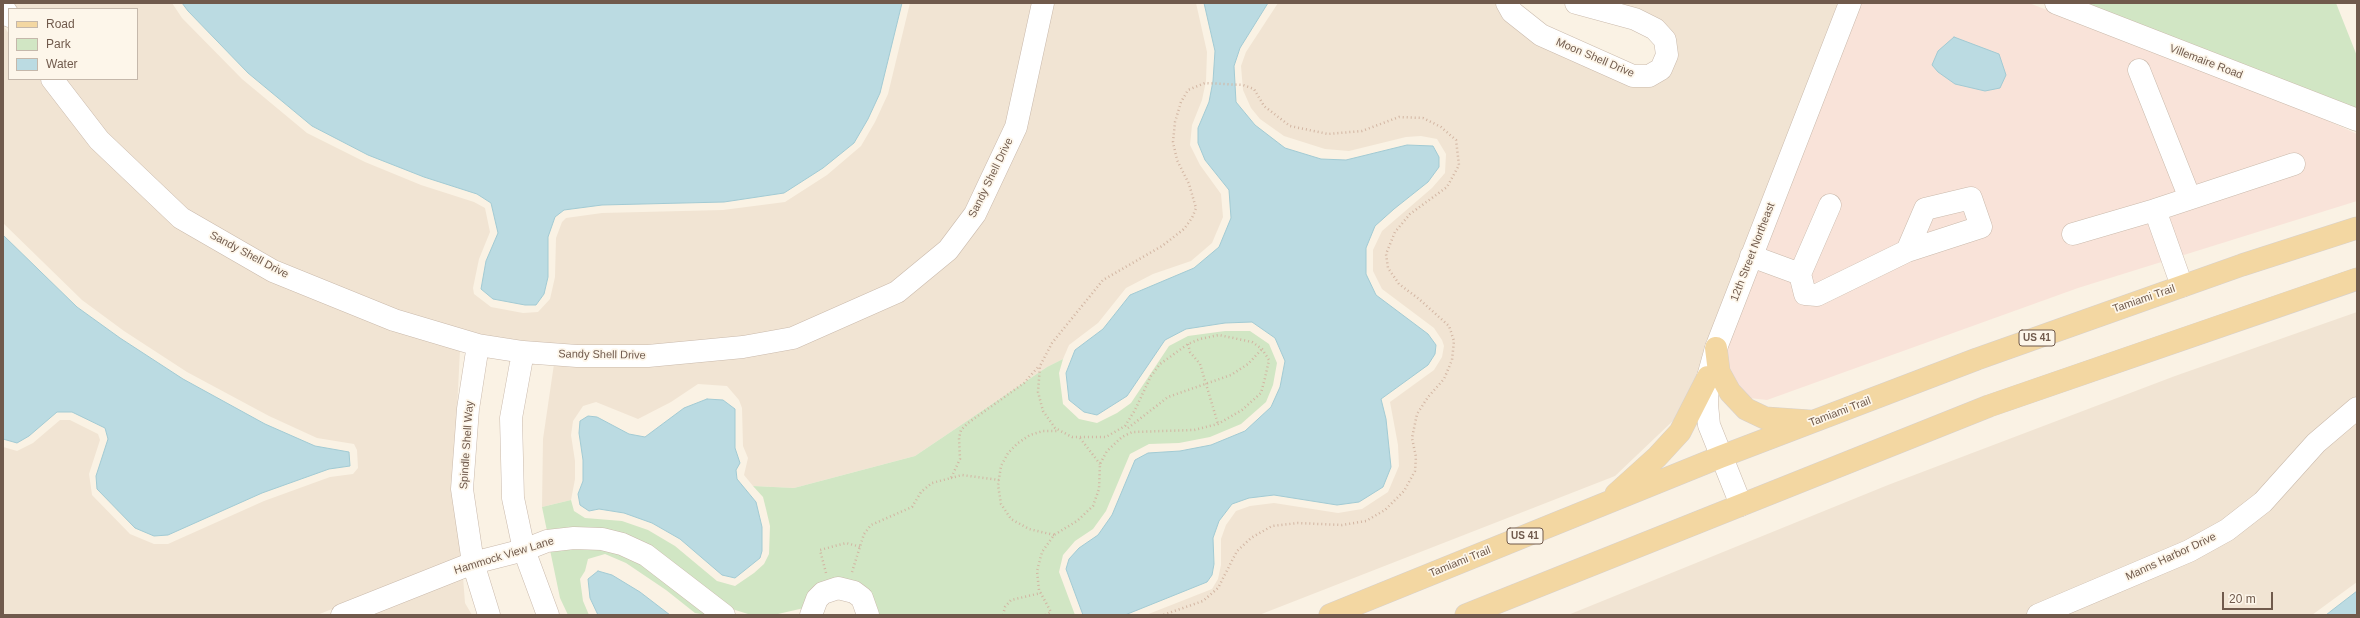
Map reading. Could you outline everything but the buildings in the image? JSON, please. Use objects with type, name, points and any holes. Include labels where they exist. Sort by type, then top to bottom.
[{"type":"main road","name":"Tamiami Trail","points":[[1330,615],[1720,457],[1977,359],[2182,286],[2357,228]]},
{"type":"main road","points":[[1466,615],[1990,406],[2357,279]]},
{"type":"main road","points":[[1716,348],[1719,372],[1730,392],[1746,409],[1766,418],[1814,422]]},
{"type":"main road","points":[[1603,505],[1657,457],[1680,432],[1708,377]]},
{"type":"street","name":"Sandy Shell Drive","points":[[53,80],[98,140],[181,218],[273,271],[394,320],[478,345],[523,352],[577,356],[648,356],[743,347],[793,338],[897,292],[948,250],[975,214],[1016,127],[1043,3]]},
{"type":"street","name":"Moon Shell Drive","points":[[1508,3],[1512,12],[1541,35],[1633,76],[1649,76],[1661,68],[1667,55],[1665,40],[1656,29],[1635,19],[1576,3]]},
{"type":"street","name":"12th Street Northeast","points":[[1741,505],[1720,457],[1709,425],[1707,404],[1708,377],[1716,348],[1850,3]]},
{"type":"street","name":"Villemaire Road","points":[[2056,3],[2357,120]]},
{"type":"street","points":[[2139,70],[2189,196]]},
{"type":"street","points":[[2073,234],[2154,210],[2189,196],[2294,164]]},
{"type":"street","points":[[1830,205],[1800,274],[1805,294],[1817,295],[1907,252]]},
{"type":"street","points":[[2154,210],[2182,286]]},
{"type":"street","points":[[1751,256],[1800,274]]},
{"type":"street","name":"Spindle Shell Way","points":[[478,345],[468,410],[462,489],[473,563],[489,615]]},
{"type":"street","points":[[523,352],[511,418],[513,498],[524,550],[548,615]]},
{"type":"street","name":"Manns Harbor Drive","points":[[2038,615],[2189,551],[2227,530],[2263,502],[2316,444],[2357,408]]},
{"type":"street","name":"Hammock View Lane","points":[[342,615],[473,563],[524,550],[547,541],[574,538],[602,539],[622,544],[646,555],[724,615]]},
{"type":"street","points":[[811,615],[817,599],[838,589],[862,598],[868,615]]},
{"type":"path","points":[[951,478],[960,459],[959,438],[961,430],[968,423],[1024,383],[1040,366],[1052,343],[1103,280],[1162,246],[1184,229],[1192,218],[1196,208],[1189,184],[1177,160],[1173,142],[1175,122],[1181,102],[1188,90],[1205,83],[1243,85],[1254,89],[1264,106],[1290,126],[1328,134],[1362,131],[1399,117],[1424,118],[1441,128],[1456,140],[1459,165],[1447,187],[1410,214],[1395,232],[1386,254],[1388,268],[1399,284],[1419,299],[1449,326],[1454,340],[1452,360],[1444,379],[1428,396],[1417,414],[1412,438],[1416,457],[1415,471],[1404,491],[1385,510],[1366,521],[1342,525],[1298,523],[1272,526],[1251,538],[1237,552],[1218,588],[1203,600],[1163,615]]},
{"type":"path","points":[[1040,366],[1038,392],[1043,411],[1055,428],[1072,437],[1080,438],[1106,437],[1125,426],[1160,364],[1188,344],[1200,339],[1219,336],[1252,342],[1262,350],[1269,360],[1261,393],[1242,410],[1218,424],[1194,430],[1132,432],[1122,437],[1107,451],[1100,464],[1099,490],[1093,506],[1076,521],[1054,535],[1042,552],[1037,571],[1041,593],[1052,614],[1045,615]]},
{"type":"path","points":[[1188,344],[1190,352],[1200,364],[1218,424]]},
{"type":"path","points":[[1128,428],[1168,397],[1231,375],[1248,364],[1262,350]]},
{"type":"path","points":[[1125,426],[1132,432]]},
{"type":"path","points":[[1054,535],[1029,529],[1011,519],[1001,504],[999,480],[1001,466],[1008,453],[1018,443],[1030,435],[1043,431],[1060,431]]},
{"type":"path","points":[[1080,438],[1100,464]]},
{"type":"path","points":[[838,589],[861,547],[864,534],[871,525],[912,507],[921,492],[932,483],[962,475],[999,480]]},
{"type":"path","points":[[838,589],[820,550],[846,543],[861,547]]},
{"type":"path","points":[[1003,615],[1005,607],[1011,600],[1041,593]]},
{"type":"shaded area","points":[[12,3],[172,3],[182,18],[242,79],[307,133],[365,162],[421,185],[474,202],[485,208],[490,232],[479,259],[473,288],[474,294],[491,307],[523,313],[538,312],[550,299],[555,277],[556,238],[562,222],[566,218],[602,213],[723,210],[785,202],[827,175],[861,146],[875,122],[888,94],[910,3],[1034,3],[1007,125],[968,210],[942,243],[893,283],[791,329],[743,337],[649,346],[552,345],[476,334],[397,310],[277,262],[187,209],[105,133],[64,80],[138,80],[138,8],[14,8]]},
{"type":"shaded area","points":[[1052,3],[1196,3],[1207,52],[1206,81],[1202,100],[1192,125],[1190,145],[1200,165],[1221,194],[1223,217],[1212,243],[1191,261],[1153,274],[1126,288],[1098,323],[1069,345],[1063,359],[1047,367],[915,456],[794,488],[753,486],[744,475],[748,458],[743,446],[742,408],[739,400],[727,386],[698,384],[671,402],[638,419],[596,402],[583,406],[573,421],[571,435],[575,461],[575,479],[571,500],[542,507],[543,439],[554,364],[844,327],[983,218]]},
{"type":"shaded area","points":[[1278,3],[1497,3],[1630,85],[1675,59],[1614,3],[1841,3],[1710,339],[1706,340],[1707,348],[1700,374],[1678,416],[1615,476],[1259,615],[1146,615],[1212,589],[1218,579],[1221,565],[1221,539],[1226,525],[1236,511],[1250,506],[1274,503],[1338,513],[1362,509],[1388,492],[1399,466],[1398,445],[1390,402],[1434,370],[1442,357],[1444,346],[1434,328],[1382,289],[1373,271],[1373,250],[1382,231],[1432,188],[1445,173],[1446,154],[1437,139],[1421,136],[1406,137],[1349,151],[1325,149],[1284,136],[1260,119],[1251,108],[1243,90],[1241,66],[1246,52]]},
{"type":"shaded area","points":[[1860,3],[2029,3],[2313,114],[2357,134],[2357,201],[2078,288],[1767,400],[1749,398],[1737,385],[1728,368],[1725,348]]},
{"type":"shaded area","points":[[3,25],[8,32],[8,80],[41,80],[92,147],[177,226],[460,350],[453,489],[461,558],[317,615],[3,615],[3,447],[17,451],[33,443],[60,420],[70,420],[98,434],[100,440],[89,474],[92,495],[130,534],[154,544],[168,544],[264,501],[330,477],[353,474],[358,468],[357,450],[354,444],[317,438],[269,416],[187,372],[124,331],[82,300],[3,223]]},
{"type":"shaded area","points":[[2357,312],[2357,582],[2312,615],[1568,615],[1888,485],[2175,376]]},
{"type":"shaded area","points":[[463,577],[465,603],[472,615],[367,615]]},
{"type":"green space","points":[[2083,3],[2336,3],[2357,56],[2357,110]]},
{"type":"green space","points":[[1225,331],[1250,331],[1269,344],[1277,363],[1273,385],[1266,402],[1241,424],[1210,437],[1179,443],[1149,444],[1130,454],[1106,511],[1093,529],[1075,541],[1063,555],[1059,572],[1075,615],[877,615],[858,583],[804,608],[778,614],[748,614],[732,609],[651,547],[547,531],[542,507],[571,500],[574,511],[585,518],[622,521],[648,530],[675,546],[717,581],[735,586],[764,564],[769,554],[770,526],[766,509],[763,497],[753,486],[794,488],[915,456],[1047,367],[1063,359],[1059,373],[1063,404],[1079,419],[1097,423],[1117,413],[1131,403],[1169,346],[1188,336]]},
{"type":"green space","points":[[573,548],[600,549],[618,553],[641,564],[707,615],[695,613],[666,590],[626,563],[605,554],[588,559],[585,571],[580,579],[583,601],[589,615],[568,615],[560,598],[550,550]]},
{"type":"water","points":[[182,3],[902,3],[880,93],[868,119],[854,143],[823,168],[784,193],[724,202],[602,205],[564,210],[555,217],[548,237],[548,277],[544,294],[536,305],[525,305],[493,299],[481,289],[486,261],[498,233],[491,203],[477,194],[424,177],[368,155],[312,126],[248,73]]},
{"type":"water","points":[[1204,3],[1268,3],[1240,48],[1234,66],[1236,102],[1255,125],[1285,148],[1321,159],[1346,160],[1407,145],[1433,146],[1439,157],[1439,167],[1428,182],[1375,226],[1366,248],[1366,274],[1376,295],[1428,334],[1436,345],[1435,354],[1428,365],[1381,399],[1386,419],[1391,467],[1383,487],[1359,502],[1337,505],[1274,495],[1249,498],[1232,504],[1219,521],[1213,538],[1214,564],[1212,575],[1207,582],[1125,615],[1083,615],[1066,569],[1069,559],[1079,548],[1098,535],[1112,515],[1135,460],[1148,453],[1180,451],[1211,445],[1245,431],[1271,407],[1280,387],[1285,361],[1275,338],[1252,322],[1225,323],[1186,329],[1165,340],[1127,396],[1097,415],[1084,412],[1069,400],[1066,373],[1075,350],[1103,329],[1130,295],[1194,268],[1219,247],[1231,218],[1229,190],[1205,160],[1198,143],[1198,128],[1209,102],[1213,81],[1215,51]]},
{"type":"water","points":[[1954,37],[1999,54],[2006,75],[2000,88],[1985,91],[1955,84],[1938,72],[1932,65],[1938,51]]},
{"type":"water","points":[[3,235],[77,307],[120,338],[183,379],[265,424],[315,446],[349,452],[350,466],[329,469],[262,493],[168,535],[154,536],[135,528],[97,489],[96,476],[108,439],[105,428],[72,412],[57,412],[29,436],[17,443],[3,439]]},
{"type":"water","points":[[707,399],[723,400],[735,409],[735,448],[740,463],[736,470],[737,479],[756,502],[762,527],[762,551],[760,558],[735,578],[722,575],[680,539],[652,523],[624,513],[599,509],[589,511],[580,505],[578,494],[583,481],[583,460],[579,433],[580,421],[588,416],[597,417],[629,434],[645,437],[684,408]]},
{"type":"water","points":[[598,571],[612,575],[640,592],[670,615],[598,615],[590,598],[588,579]]},
{"type":"water","points":[[2357,591],[2357,615],[2326,615],[2331,611]]}]
